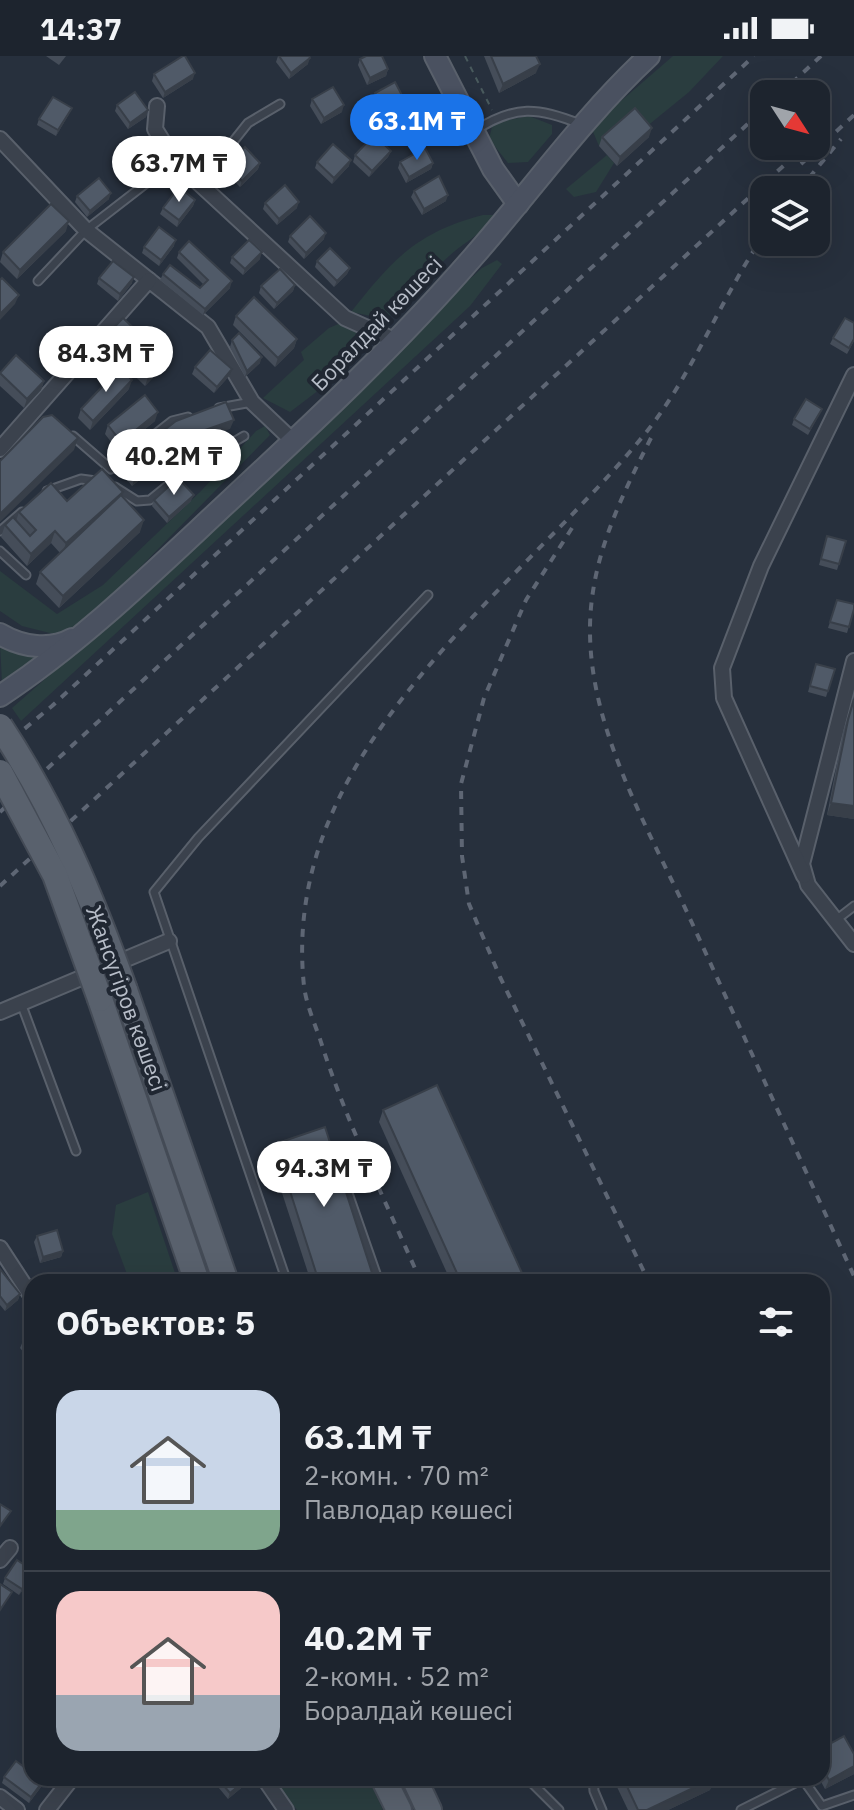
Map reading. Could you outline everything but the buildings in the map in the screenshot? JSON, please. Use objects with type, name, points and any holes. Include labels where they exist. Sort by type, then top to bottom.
[{"type":"main road","points":[[435,56],[472,133],[518,204]]},
{"type":"main road","name":"Боралдай көшесі","points":[[118,605],[293,441],[394,340],[472,259],[582,125],[649,56]]},
{"type":"main road","points":[[0,634],[31,646],[59,644],[118,605]]},
{"type":"main road","points":[[0,696],[56,658],[118,605]]},
{"type":"main road","name":"Жансүгіров көшесі","points":[[0,726],[32,777],[73,854],[125,990],[223,1274]]},
{"type":"main road","name":"Жансүгіров көшесі","points":[[0,772],[55,875],[194,1274]]},
{"type":"main road","points":[[387,1786],[399,1810]]},
{"type":"main road","points":[[418,1786],[429,1810]]},
{"type":"street","points":[[157,106],[155,129],[175,161],[345,318],[394,340]]},
{"type":"street","points":[[0,139],[86,230],[208,327],[252,402],[293,441]]},
{"type":"street","points":[[0,449],[149,280]]},
{"type":"street","points":[[854,375],[761,566],[722,668],[724,698],[804,876],[854,944]]},
{"type":"street","points":[[804,876],[802,864],[854,661]]},
{"type":"street","points":[[0,1012],[169,941]]},
{"type":"street","points":[[0,1248],[24,1285]]},
{"type":"street","points":[[47,1810],[66,1786]]},
{"type":"street","points":[[270,1786],[286,1810]]},
{"type":"street","points":[[0,1797],[17,1810]]},
{"type":"lane","points":[[201,182],[248,123],[280,104]]},
{"type":"lane","points":[[472,133],[496,118],[529,110],[550,112],[582,125]]},
{"type":"lane","points":[[38,281],[86,230],[175,161]]},
{"type":"lane","points":[[215,409],[252,402]]},
{"type":"lane","points":[[38,407],[50,417]]},
{"type":"lane","points":[[63,428],[111,469],[172,421],[200,413]]},
{"type":"lane","points":[[0,531],[47,491],[81,479],[114,487],[137,501],[150,500],[188,469],[244,436]]},
{"type":"lane","points":[[0,551],[26,575]]},
{"type":"lane","points":[[284,1274],[154,897],[157,885],[428,595]]},
{"type":"lane","points":[[836,920],[854,906]]},
{"type":"lane","points":[[21,1003],[76,1151]]},
{"type":"lane","points":[[340,1170],[376,1274]]},
{"type":"lane","points":[[535,1786],[559,1810]]},
{"type":"lane","points":[[594,1786],[602,1810]]},
{"type":"lane","points":[[741,1810],[788,1786]]},
{"type":"lane","points":[[807,1786],[822,1806],[854,1795]]},
{"type":"path","points":[[465,56],[496,118]]},
{"type":"shaded area","points":[[673,56],[723,56],[689,92],[646,127],[631,118],[599,146],[591,127]]},
{"type":"shaded area","points":[[529,116],[552,125],[552,134],[528,162],[508,163],[489,139],[493,123]]},
{"type":"shaded area","points":[[607,155],[614,163],[596,192],[574,197],[566,189]]},
{"type":"shaded area","points":[[483,215],[494,215],[484,228],[440,264],[386,319],[351,312],[408,250],[440,230]]},
{"type":"shaded area","points":[[497,260],[502,264],[470,306],[21,721],[12,708],[140,596],[453,294],[482,268]]},
{"type":"shaded area","points":[[343,322],[373,337],[315,393],[290,412],[263,398],[304,360],[301,352],[329,328]]},
{"type":"shaded area","points":[[265,426],[270,435],[109,599],[62,636],[22,626],[0,611],[0,571],[57,614],[103,585],[201,491],[256,431]]},
{"type":"shaded area","points":[[0,643],[39,654],[2,683]]},
{"type":"shaded area","points":[[148,1192],[175,1274],[127,1274],[112,1234],[116,1205]]},
{"type":"shaded area","points":[[278,1786],[372,1786],[383,1810],[297,1810]]},
{"type":"railway","points":[[0,749],[52,706],[754,56]]},
{"type":"railway","points":[[795,80],[821,56]]},
{"type":"railway","points":[[801,164],[854,115]]},
{"type":"railway","points":[[0,812],[750,122]]},
{"type":"railway","points":[[811,176],[841,139]]},
{"type":"railway","points":[[0,886],[790,160]]},
{"type":"railway","points":[[417,1274],[342,1101],[305,992],[306,901],[328,823],[366,751],[415,683],[471,618],[590,496],[644,435],[692,362],[751,256]]},
{"type":"railway","points":[[651,438],[608,532],[595,581],[590,633],[593,671],[601,708],[612,745],[642,818],[854,1276]]},
{"type":"railway","points":[[572,528],[526,600],[484,698],[461,784],[462,856],[469,904],[500,977],[645,1274]]}]
